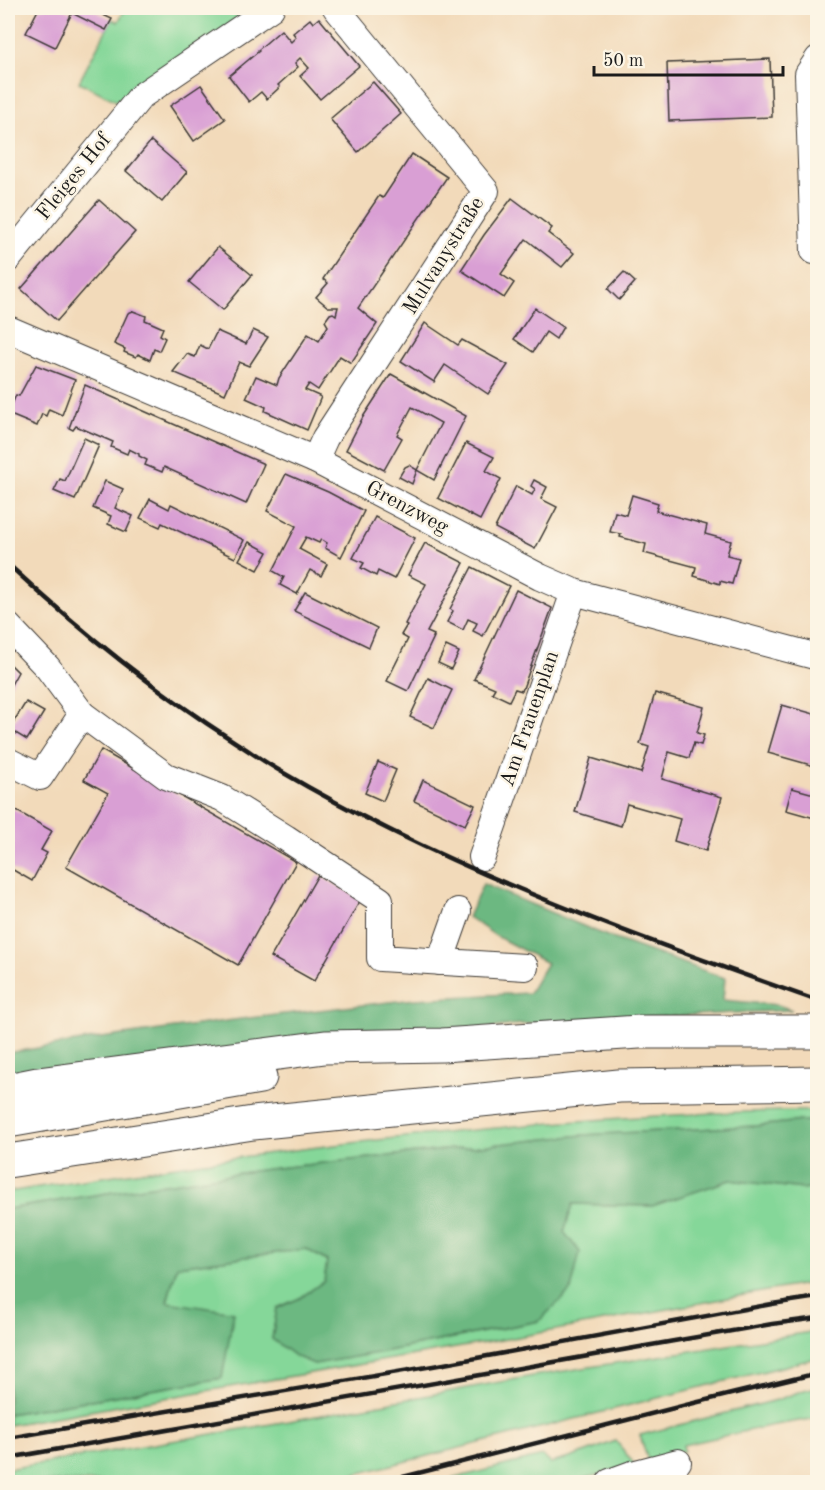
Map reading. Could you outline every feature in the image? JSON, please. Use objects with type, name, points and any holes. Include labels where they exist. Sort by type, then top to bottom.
[{"type":"highway","points":[[8,1090],[38,1084],[325,1047],[442,1045],[639,1032],[818,1032]]},
{"type":"highway","points":[[8,1120],[442,1045]]},
{"type":"highway","points":[[8,1161],[253,1123],[619,1086],[818,1083]]},
{"type":"street","name":"Fleiges Hof","points":[[8,259],[141,96],[271,8]]},
{"type":"street","name":"Mulvanystraße","points":[[315,460],[326,438],[486,191],[336,8]]},
{"type":"street","points":[[818,59],[808,74],[814,251],[818,250]]},
{"type":"street","name":"Grenzweg","points":[[8,329],[315,460],[540,577],[574,592],[818,657]]},
{"type":"street","name":"Am Frauenplan","points":[[484,851],[574,592]]},
{"type":"street","points":[[8,626],[48,668],[82,714],[165,776],[222,798],[381,900],[380,958],[525,968]]},
{"type":"street","points":[[8,761],[40,777],[82,714]]},
{"type":"street","points":[[440,962],[458,911]]},
{"type":"street","points":[[610,1482],[678,1462]]},
{"type":"green space","points":[[126,8],[256,8],[116,101],[79,82],[112,19],[118,22]]},
{"type":"green space","points":[[483,884],[612,938],[725,978],[723,1000],[778,1005],[792,1010],[522,1024],[8,1084],[8,1053],[241,1019],[415,999],[529,993],[547,963],[496,936],[468,917]]},
{"type":"green space","points":[[817,1111],[817,1121],[583,1135],[268,1169],[8,1209],[8,1192],[298,1149],[590,1120]]},
{"type":"green space","points":[[817,1121],[817,1186],[803,1189],[730,1180],[652,1206],[573,1204],[564,1232],[580,1252],[571,1290],[539,1321],[314,1364],[295,1356],[272,1339],[277,1308],[300,1298],[324,1281],[327,1261],[306,1249],[177,1266],[167,1302],[234,1312],[222,1378],[8,1414],[8,1209],[268,1169],[583,1135],[756,1126]]},
{"type":"green space","points":[[730,1180],[803,1189],[817,1186],[817,1282],[485,1343],[8,1425],[8,1414],[222,1378],[167,1302],[177,1266],[306,1249],[328,1262],[324,1281],[300,1298],[277,1308],[272,1339],[295,1356],[314,1364],[539,1321],[573,1204],[652,1206]]},
{"type":"green space","points":[[817,1331],[817,1358],[324,1482],[8,1482],[8,1469],[533,1376]]},
{"type":"green space","points":[[817,1387],[817,1418],[683,1445],[684,1451],[648,1461],[640,1435],[777,1400]]},
{"type":"green space","points":[[616,1441],[635,1465],[571,1482],[439,1482],[542,1456],[551,1463]]},
{"type":"building","points":[[39,8],[62,8],[72,13],[55,47],[26,33]]},
{"type":"building","points":[[75,8],[88,8],[112,19],[106,30],[72,13]]},
{"type":"building","points":[[319,18],[359,66],[320,99],[300,76],[309,68],[300,58],[295,63],[298,67],[278,85],[280,87],[267,99],[261,92],[249,102],[229,76],[281,30],[291,42],[296,37],[293,33],[310,19],[313,23]]},
{"type":"building","points":[[770,59],[772,117],[669,121],[667,63]]},
{"type":"building","points":[[373,82],[401,114],[358,152],[330,119]]},
{"type":"building","points":[[201,85],[225,119],[194,141],[170,106]]},
{"type":"building","points":[[151,141],[187,172],[162,202],[126,171]]},
{"type":"building","points":[[412,154],[447,177],[358,308],[377,324],[351,363],[340,356],[318,390],[309,384],[305,390],[321,397],[307,430],[265,411],[266,407],[246,398],[256,376],[277,385],[279,378],[308,334],[319,341],[328,326],[325,321],[330,314],[336,315],[338,307],[328,307],[316,297],[328,283],[323,279],[379,196],[383,198]]},
{"type":"building","points":[[512,198],[552,228],[548,233],[574,253],[562,267],[526,239],[501,274],[514,283],[504,298],[461,270]]},
{"type":"building","points":[[99,200],[135,232],[57,321],[21,289]]},
{"type":"building","points":[[218,247],[252,275],[223,310],[189,282]]},
{"type":"building","points":[[624,272],[635,282],[619,300],[608,289]]},
{"type":"building","points":[[535,308],[563,327],[556,339],[546,332],[533,352],[514,339]]},
{"type":"building","points":[[133,311],[146,316],[145,320],[163,328],[160,335],[165,338],[159,351],[154,349],[150,360],[138,354],[136,357],[124,352],[125,349],[114,344],[128,313]]},
{"type":"building","points":[[425,323],[458,345],[462,340],[508,365],[488,394],[445,365],[434,382],[401,361]]},
{"type":"building","points":[[253,330],[268,337],[249,366],[239,362],[225,394],[173,372],[187,354],[195,357],[200,345],[208,349],[217,331],[246,344]]},
{"type":"building","points":[[36,365],[75,380],[62,415],[49,409],[46,416],[42,414],[37,426],[8,414],[16,395],[19,396]]},
{"type":"building","points":[[391,374],[466,416],[434,480],[417,470],[441,423],[412,407],[397,435],[402,438],[384,470],[346,450],[363,417]]},
{"type":"building","points":[[85,385],[264,464],[246,504],[164,467],[162,472],[145,465],[147,460],[139,454],[129,449],[127,454],[111,447],[113,442],[76,426],[73,430],[69,428]]},
{"type":"building","points":[[84,438],[99,445],[75,500],[54,491],[60,479],[65,481]]},
{"type":"building","points":[[466,443],[494,457],[486,471],[501,479],[480,520],[438,498]]},
{"type":"building","points":[[409,465],[417,470],[412,484],[399,477]]},
{"type":"building","points":[[286,474],[364,511],[341,557],[325,548],[327,543],[321,539],[319,543],[306,537],[299,549],[327,564],[321,576],[310,570],[297,594],[280,585],[284,577],[273,571],[296,526],[267,511]]},
{"type":"building","points":[[534,480],[547,487],[541,499],[557,507],[535,549],[495,528],[516,486],[532,495],[535,489],[531,486]]},
{"type":"building","points":[[105,481],[123,489],[115,508],[133,516],[126,532],[108,524],[111,516],[93,508]]},
{"type":"building","points":[[632,495],[658,503],[656,511],[707,525],[705,534],[731,541],[727,555],[739,558],[732,584],[720,581],[720,584],[694,576],[696,567],[644,553],[646,544],[610,532],[615,512],[626,515]]},
{"type":"building","points":[[150,499],[169,509],[171,504],[244,540],[235,558],[162,523],[160,527],[140,518]]},
{"type":"building","points":[[375,517],[415,538],[394,579],[378,571],[376,576],[361,568],[364,563],[353,558]]},
{"type":"building","points":[[249,542],[268,552],[258,570],[239,560]]},
{"type":"building","points":[[425,543],[464,563],[427,632],[434,637],[408,691],[387,681],[408,639],[401,635],[407,625],[405,624],[426,584],[408,575]]},
{"type":"building","points":[[472,567],[509,586],[483,636],[473,631],[477,623],[468,619],[463,630],[447,622],[453,611],[450,609]]},
{"type":"building","points":[[516,590],[552,608],[522,691],[515,689],[509,701],[492,693],[495,688],[474,679]]},
{"type":"building","points":[[305,592],[377,628],[369,647],[294,611]]},
{"type":"building","points":[[446,646],[459,652],[451,669],[438,663]]},
{"type":"building","points":[[8,662],[18,672],[8,690]]},
{"type":"building","points":[[428,678],[452,690],[434,728],[410,717]]},
{"type":"building","points":[[655,693],[704,707],[697,733],[704,735],[701,745],[694,743],[689,758],[669,752],[662,779],[722,797],[706,851],[674,841],[680,819],[627,804],[621,826],[575,812],[591,758],[641,773],[649,747],[640,744]]},
{"type":"building","points":[[26,702],[44,712],[27,740],[9,729]]},
{"type":"building","points":[[782,705],[818,715],[818,767],[768,753]]},
{"type":"building","points":[[101,750],[296,862],[238,965],[66,867],[108,793],[84,780]]},
{"type":"building","points":[[378,762],[396,770],[383,801],[365,793]]},
{"type":"building","points":[[423,780],[475,805],[465,825],[414,801]]},
{"type":"building","points":[[792,788],[818,795],[818,819],[786,810]]},
{"type":"building","points":[[8,806],[52,831],[41,850],[47,853],[32,881],[8,867]]},
{"type":"building","points":[[318,875],[361,899],[314,981],[271,957]]},
{"type":"railway","points":[[8,564],[90,636],[175,702],[270,765],[346,808],[477,871],[544,899],[681,952],[818,1001]]},
{"type":"railway","points":[[8,1438],[433,1366],[818,1297]]},
{"type":"railway","points":[[8,1458],[772,1324],[818,1318]]},
{"type":"railway","points":[[383,1482],[818,1373]]}]
